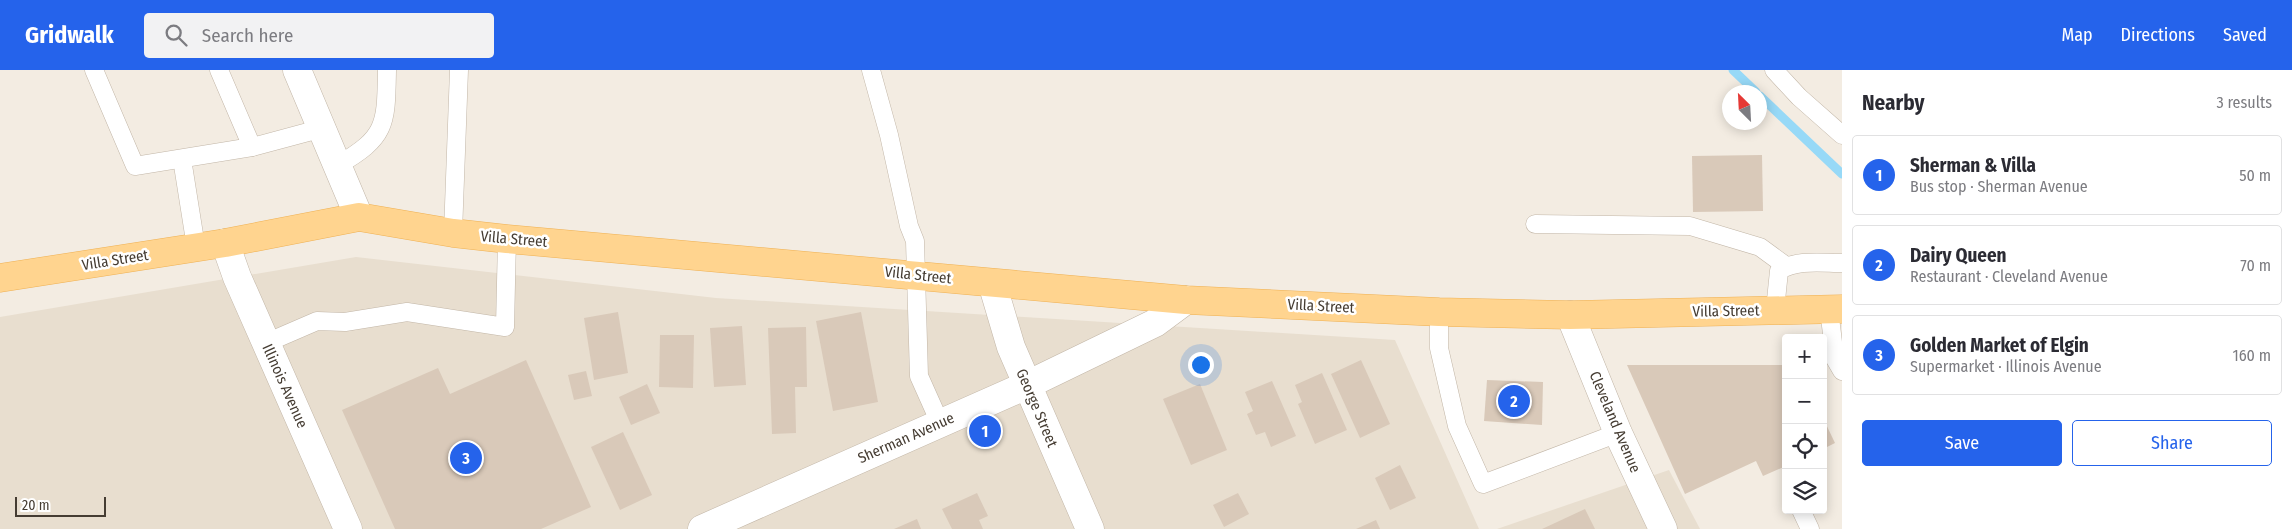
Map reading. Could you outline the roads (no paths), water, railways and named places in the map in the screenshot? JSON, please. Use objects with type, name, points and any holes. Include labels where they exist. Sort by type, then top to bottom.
[{"type":"main road","name":"Villa Street","points":[[0,278],[225,243],[359,217],[453,233],[507,239],[917,274],[992,283],[1186,300],[1439,312],[1570,315],[1836,309]]},
{"type":"street","points":[[297,70],[359,217]]},
{"type":"street","name":"Illinois Avenue","points":[[225,243],[266,343],[348,529]]},
{"type":"street","name":"George Street","points":[[992,283],[1007,336],[1090,529]]},
{"type":"street","name":"Sherman Avenue","points":[[702,529],[1027,385],[1155,323],[1186,300]]},
{"type":"street","name":"Cleveland Avenue","points":[[1570,315],[1618,433],[1663,529]]},
{"type":"lane","points":[[94,70],[135,166],[182,160],[252,147],[323,128]]},
{"type":"lane","points":[[219,70],[252,147]]},
{"type":"lane","points":[[338,165],[363,150],[376,137],[383,124],[387,70]]},
{"type":"lane","points":[[453,233],[459,70]]},
{"type":"lane","points":[[871,70],[889,135],[909,226],[915,241],[920,376],[940,423]]},
{"type":"lane","points":[[1774,70],[1798,97],[1842,134]]},
{"type":"lane","points":[[182,160],[196,247]]},
{"type":"lane","points":[[1535,224],[1690,226],[1760,247],[1786,266]]},
{"type":"lane","points":[[266,343],[317,321],[345,322],[407,312],[505,327],[507,239]]},
{"type":"lane","points":[[1776,310],[1779,272],[1786,266],[1802,263],[1842,263]]},
{"type":"lane","points":[[1836,309],[1835,359],[1842,371]]},
{"type":"lane","points":[[1439,312],[1439,348],[1457,426],[1482,484],[1618,433]]},
{"type":"lane","points":[[1803,514],[1810,529]]},
{"type":"waterway","points":[[1733,70],[1749,85]]},
{"type":"waterway","points":[[1767,103],[1842,174]]},
{"type":"place","name":"Dairy Queen","points":[[1514,401]]},
{"type":"place","name":"Sherman & Villa","points":[[985,431]]},
{"type":"place","name":"Golden Market of Elgin","points":[[466,458]]}]
